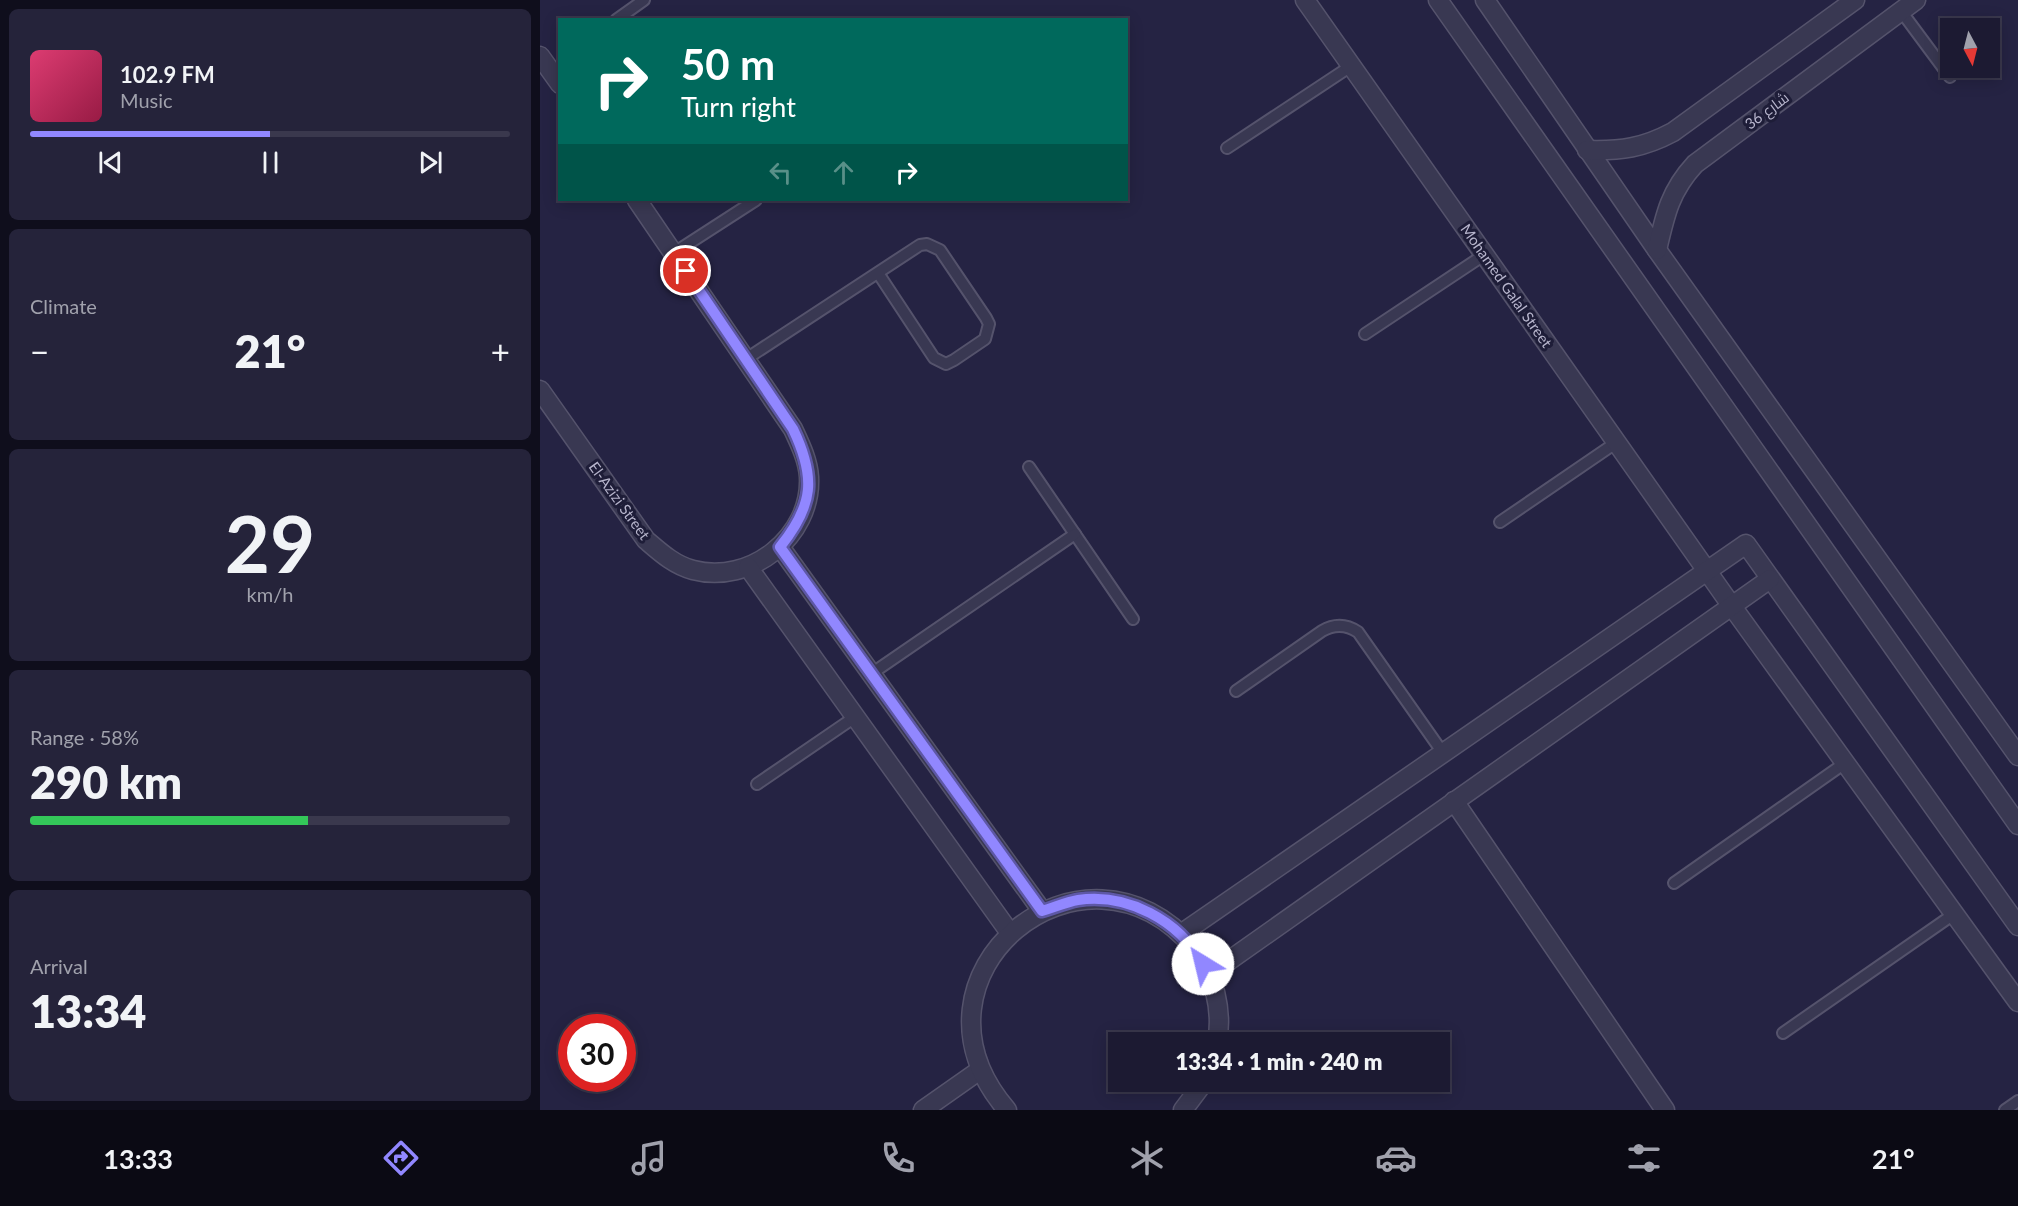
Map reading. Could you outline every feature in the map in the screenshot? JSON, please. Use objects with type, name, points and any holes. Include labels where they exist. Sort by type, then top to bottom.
[{"type":"street","name":"Mohamed Galal Street","points":[[1305,0],[1731,605],[2018,1002]]},
{"type":"street","points":[[1438,0],[2018,825]]},
{"type":"street","points":[[1485,0],[1657,250],[2018,756]]},
{"type":"street","points":[[1587,150],[1617,151],[1637,148],[1673,132],[1855,0]]},
{"type":"street","name":"شارع 36","points":[[1657,250],[1672,195],[1695,165],[1916,0]]},
{"type":"street","points":[[549,60],[558,80]]},
{"type":"street","name":"El-Azizi Street","points":[[540,390],[646,540],[667,558],[693,570],[720,572],[748,567],[765,559],[780,547],[796,527],[806,503],[809,478],[804,452],[793,429],[639,201]]},
{"type":"street","points":[[1181,934],[1746,544],[2018,926]]},
{"type":"street","points":[[780,547],[1042,911]]},
{"type":"street","points":[[748,567],[1010,933]]},
{"type":"street","points":[[1210,974],[1770,579]]},
{"type":"street","points":[[1454,801],[1665,1110]]},
{"type":"street","points":[[1007,1110],[992,1092],[980,1070],[972,1041],[971,1011],[978,982],[991,956],[1010,933],[1042,911],[1078,900],[1115,901],[1151,912],[1181,934],[1197,953],[1210,974],[1218,1003],[1219,1032]]},
{"type":"street","points":[[923,1110],[980,1070]]},
{"type":"street","points":[[1184,1110],[1197,1092]]},
{"type":"lane","points":[[619,18],[644,0]]},
{"type":"lane","points":[[1901,11],[1940,63]]},
{"type":"lane","points":[[1227,148],[1351,66]]},
{"type":"lane","points":[[674,253],[754,201]]},
{"type":"lane","points":[[746,359],[920,245],[927,244],[940,250],[986,318],[988,332],[986,339],[954,360],[946,363],[939,362],[933,358],[878,273]]},
{"type":"lane","points":[[1365,334],[1484,255]]},
{"type":"lane","points":[[1500,522],[1617,442]]},
{"type":"lane","points":[[1029,466],[1133,619]]},
{"type":"lane","points":[[871,674],[1076,534]]},
{"type":"lane","points":[[1236,691],[1330,626],[1350,627],[1358,632],[1443,753]]},
{"type":"lane","points":[[757,784],[855,717]]},
{"type":"lane","points":[[1674,883],[1845,764]]},
{"type":"lane","points":[[1783,1033],[1954,914]]},
{"type":"lane","points":[[2005,1110],[2018,1101]]},
{"type":"route","points":[[686,271],[793,429],[804,452],[809,478],[806,503],[796,527],[780,547],[1042,911],[1078,900],[1115,901],[1151,912],[1181,934],[1203,964]]}]
